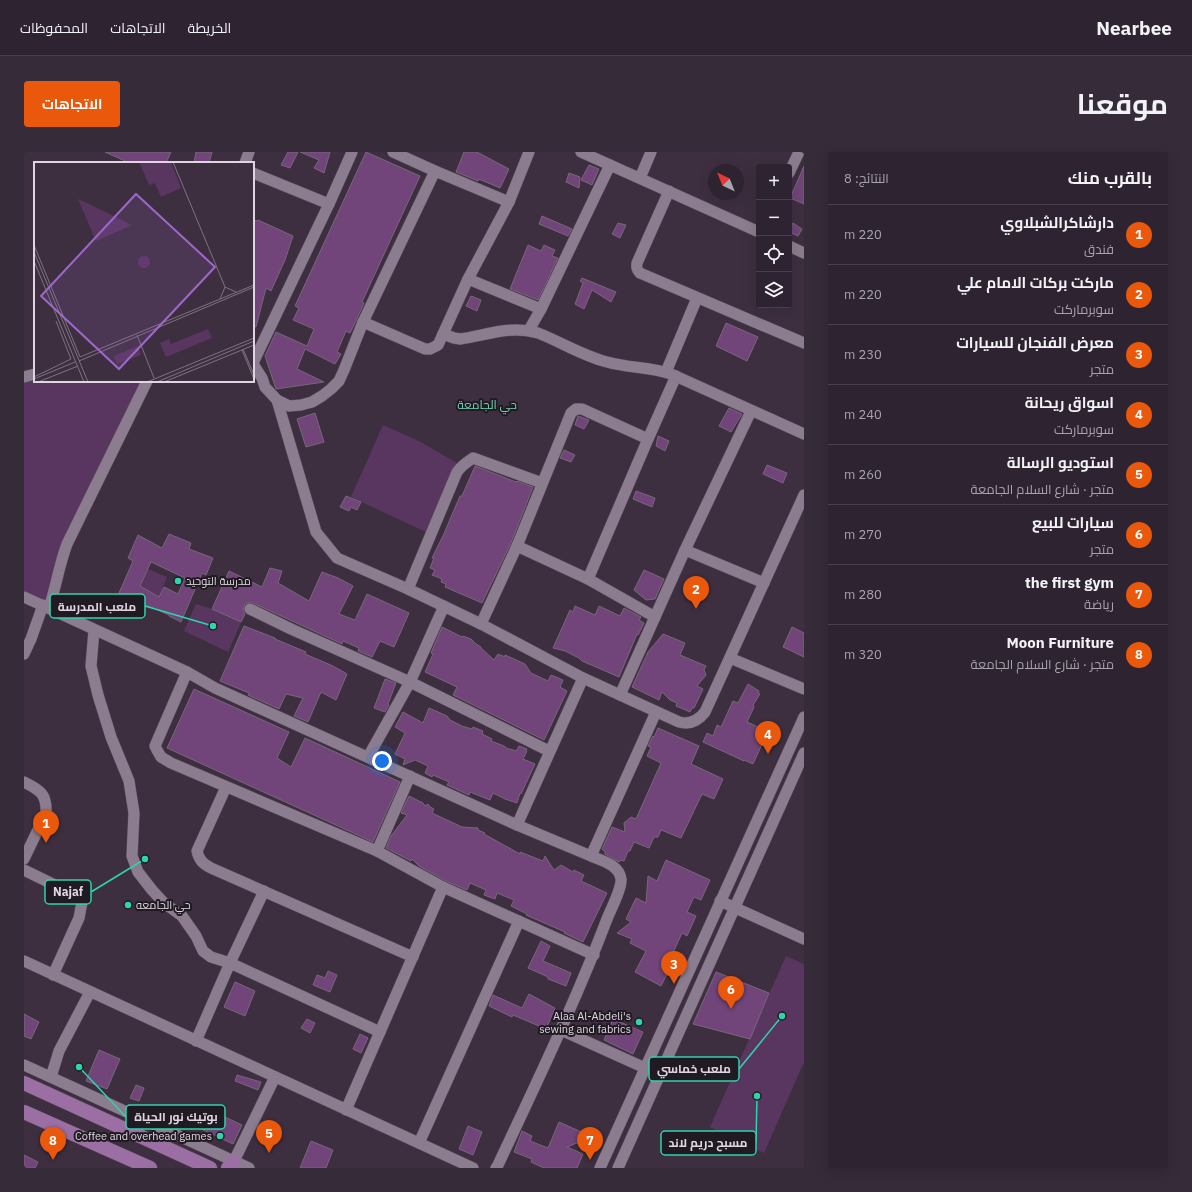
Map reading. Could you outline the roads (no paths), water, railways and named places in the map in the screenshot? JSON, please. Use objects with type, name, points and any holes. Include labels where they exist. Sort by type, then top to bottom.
[{"type":"main road","points":[[24,1083],[188,1163],[210,1168]]},
{"type":"main road","points":[[24,1112],[150,1168]]},
{"type":"street","points":[[245,162],[249,152]]},
{"type":"street","points":[[254,361],[329,204],[352,152]]},
{"type":"street","points":[[393,152],[509,202]]},
{"type":"street","points":[[363,322],[427,350],[433,349],[438,345],[468,279],[509,202],[529,152]]},
{"type":"street","points":[[581,152],[756,231]]},
{"type":"street","points":[[640,178],[651,152]]},
{"type":"street","points":[[792,167],[799,152]]},
{"type":"street","points":[[530,330],[610,165]]},
{"type":"street","points":[[254,365],[262,378],[265,388],[277,400],[289,406],[312,402],[331,389],[339,380],[344,370],[363,322],[435,171]]},
{"type":"street","points":[[254,173],[329,204]]},
{"type":"street","points":[[669,191],[637,263],[637,269],[640,274],[804,343]]},
{"type":"street","points":[[792,247],[804,253]]},
{"type":"street","points":[[468,279],[541,309]]},
{"type":"street","points":[[588,579],[648,438],[697,298]]},
{"type":"street","points":[[444,334],[460,339],[513,329],[530,330],[603,361],[671,374],[804,434]]},
{"type":"street","points":[[24,377],[34,374]]},
{"type":"street","points":[[24,654],[46,606],[52,598],[59,566],[67,544],[147,382]]},
{"type":"street","points":[[277,400],[316,532],[337,558],[408,589],[481,624],[620,696],[684,723],[698,720],[705,712],[803,502]]},
{"type":"street","points":[[481,624],[517,546],[569,416],[573,411],[582,409],[585,410],[648,438]]},
{"type":"street","points":[[620,696],[685,550],[751,410]]},
{"type":"street","points":[[408,589],[457,472],[468,461],[472,458],[542,484]]},
{"type":"street","points":[[517,546],[588,579],[655,617]]},
{"type":"street","points":[[685,550],[764,583]]},
{"type":"street","points":[[24,597],[187,672],[215,688],[517,825],[614,866],[621,879],[621,888],[561,1030],[496,1168]]},
{"type":"street","points":[[368,757],[410,682],[444,606]]},
{"type":"street","points":[[250,608],[291,629],[410,682],[549,751]]},
{"type":"street","points":[[94,630],[91,666],[111,737],[129,781],[134,813],[132,856],[138,872],[164,903],[182,916],[196,936],[203,951],[211,957],[230,963],[380,1032]]},
{"type":"street","points":[[730,658],[804,689]]},
{"type":"street","points":[[187,672],[155,746],[161,757],[171,763],[226,787],[377,851],[443,887],[594,954]]},
{"type":"street","points":[[517,825],[583,678]]},
{"type":"street","points":[[591,856],[656,712]]},
{"type":"street","points":[[600,1168],[804,716]]},
{"type":"street","points":[[618,1168],[804,753]]},
{"type":"street","points":[[377,851],[410,776]]},
{"type":"street","points":[[24,782],[38,788],[43,794],[46,813],[24,858]]},
{"type":"street","points":[[226,787],[197,851],[198,857],[203,863],[211,868],[413,957]]},
{"type":"street","points":[[24,870],[75,895],[82,902],[79,918],[53,975]]},
{"type":"street","points":[[346,1110],[443,887]]},
{"type":"street","points":[[196,1041],[230,963],[264,891]]},
{"type":"street","points":[[720,901],[804,939]]},
{"type":"street","points":[[419,1143],[519,921]]},
{"type":"street","points":[[24,961],[473,1168]]},
{"type":"street","points":[[51,1077],[59,1051],[90,992]]},
{"type":"street","points":[[561,1030],[645,1068]]},
{"type":"street","points":[[24,1065],[231,1164],[249,1168]]},
{"type":"street","points":[[231,1164],[275,1077]]},
{"type":"place","name":"مدرسة التوحيد","points":[[178,581]]},
{"type":"place","name":"ماركت بركات الامام علي","points":[[696,609]]},
{"type":"place","name":"ملعب المدرسة","points":[[213,626]]},
{"type":"place","name":"اسواق ريحانة","points":[[768,754]]},
{"type":"place","name":"دارشاكرالشبلاوي","points":[[46,843]]},
{"type":"place","name":"Najaf","points":[[145,859]]},
{"type":"place","name":"حي الجامعه","points":[[128,905]]},
{"type":"place","name":"معرض الفنجان للسيارات","points":[[674,984]]},
{"type":"place","name":"سيارات للبيع","points":[[731,1009]]},
{"type":"place","name":"ملعب خماسي","points":[[782,1016]]},
{"type":"place","name":"Alaa Al-Abdeli's sewing and fabrics","points":[[639,1022]]},
{"type":"place","name":"بوتيك نور الحياة","points":[[79,1067]]},
{"type":"place","name":"مسبح دريم لاند","points":[[757,1096]]},
{"type":"place","name":"Coffee and overhead games","points":[[220,1136]]},
{"type":"place","name":"استوديو الرسالة","points":[[269,1153]]},
{"type":"place","name":"Moon Furniture","points":[[53,1160]]},
{"type":"place","name":"the first gym","points":[[590,1160]]},
{"type":"district","name":"حي الجامعة","points":[[487,405]]}]
